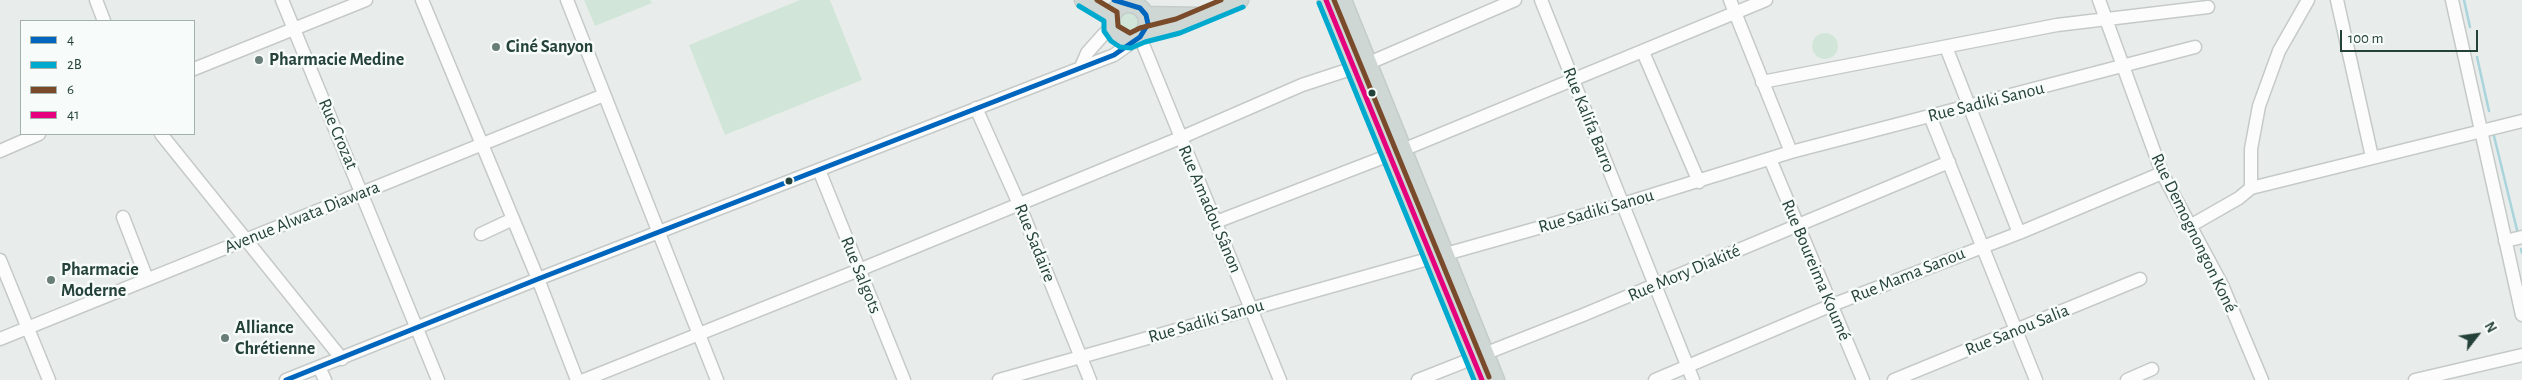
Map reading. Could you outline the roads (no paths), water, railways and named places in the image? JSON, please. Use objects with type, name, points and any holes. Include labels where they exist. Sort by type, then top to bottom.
[{"type":"main road","points":[[1083,0],[1111,23],[1116,36],[1123,40],[1178,26],[1240,0]]},
{"type":"main road","points":[[1326,0],[1362,66],[1479,356],[1496,380]]},
{"type":"main road","points":[[1344,0],[1362,66]]},
{"type":"main road","points":[[1111,23],[1116,9],[1133,4],[1202,17]]},
{"type":"main road","points":[[1133,4],[1148,24],[1139,37]]},
{"type":"main road","points":[[1479,356],[1482,380]]},
{"type":"street","points":[[96,0],[104,20]]},
{"type":"street","name":"Rue Crozat","points":[[282,0],[438,380]]},
{"type":"street","points":[[195,69],[366,0]]},
{"type":"street","points":[[422,0],[538,279],[577,380]]},
{"type":"street","points":[[567,0],[716,380]]},
{"type":"street","points":[[584,380],[697,333],[859,270],[1180,138],[1302,85],[1362,66],[1515,0]]},
{"type":"street","name":"Rue Kalifa Barro","points":[[1541,0],[1693,380]]},
{"type":"street","points":[[1730,0],[1791,152]]},
{"type":"street","points":[[1216,222],[1398,152],[1574,81],[1766,0]]},
{"type":"street","name":"Rue Demognongon Koné","points":[[2099,0],[2162,173],[2222,285],[2262,380]]},
{"type":"street","points":[[2251,188],[2251,149],[2259,106],[2279,52],[2308,0]]},
{"type":"street","points":[[2337,0],[2372,157]]},
{"type":"street","points":[[2452,0],[2522,315]]},
{"type":"street","points":[[1762,82],[2064,24],[2208,7]]},
{"type":"street","points":[[1081,67],[1088,53],[1111,23]]},
{"type":"street","points":[[286,380],[342,359],[417,327],[475,306],[538,279],[1114,55],[1139,37]]},
{"type":"street","name":"Rue Amadou Sânon","points":[[1139,37],[1280,380]]},
{"type":"street","points":[[1946,47],[2019,233]]},
{"type":"street","name":"Rue Sadiki Sanou","points":[[999,380],[1623,204],[1791,152],[2195,47]]},
{"type":"street","points":[[1644,52],[1699,182]]},
{"type":"street","name":"Avenue Alwata Diawara","points":[[0,339],[604,95]]},
{"type":"street","name":"Rue Sadaire","points":[[976,108],[1019,204],[1090,380]]},
{"type":"street","points":[[1930,116],[2036,380]]},
{"type":"street","points":[[2190,226],[2239,198],[2251,188],[2522,121]]},
{"type":"street","points":[[0,151],[37,135]]},
{"type":"street","points":[[162,135],[342,359]]},
{"type":"street","name":"Rue Boureima Koumé","points":[[1770,159],[1796,225],[1863,380]]},
{"type":"street","name":"Rue Mory Diakité","points":[[1418,380],[1655,286],[1949,162]]},
{"type":"street","name":"Rue Salgots","points":[[819,170],[904,380]]},
{"type":"street","name":"Rue Mama Sanou","points":[[1656,380],[1832,305],[2019,233],[2162,173]]},
{"type":"street","points":[[122,217],[147,279]]},
{"type":"street","points":[[481,234],[513,219]]},
{"type":"street","points":[[2505,241],[2522,238]]},
{"type":"street","points":[[0,260],[49,380]]},
{"type":"street","name":"Rue Sanou Salia","points":[[1894,380],[2140,279]]},
{"type":"street","points":[[2415,380],[2522,355]]},
{"type":"street","points":[[319,367],[325,380]]},
{"type":"street","points":[[2126,380],[2152,370]]},
{"type":"waterway","points":[[2464,0],[2470,27]]},
{"type":"waterway","points":[[2477,57],[2489,111]]},
{"type":"waterway","points":[[2494,136],[2517,230]]},
{"type":"waterway","points":[[2521,249],[2522,253]]},
{"type":"place","name":"Ciné Sanyon","points":[[496,47]]},
{"type":"place","name":"Pharmacie Medine","points":[[259,60]]},
{"type":"place","name":"Pharmacie Moderne","points":[[51,280]]},
{"type":"place","name":"Alliance Chrétienne","points":[[225,338]]}]
